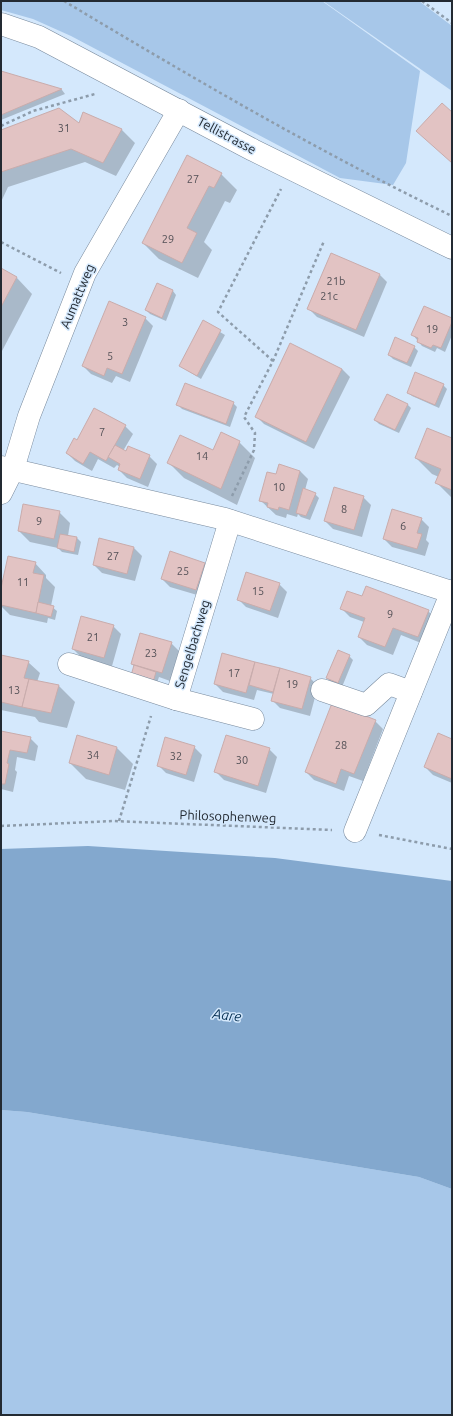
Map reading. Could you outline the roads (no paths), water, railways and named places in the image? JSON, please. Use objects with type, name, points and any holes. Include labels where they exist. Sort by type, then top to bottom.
[{"type":"street","name":"Tellistrasse","points":[[1,24],[39,37],[291,169],[452,248]]},
{"type":"street","name":"Aumattweg","points":[[1,493],[7,468],[29,416],[80,283],[179,110]]},
{"type":"street","points":[[7,468],[227,520],[452,591],[355,831]]},
{"type":"street","name":"Sengelbachweg","points":[[176,699],[227,520]]},
{"type":"street","points":[[69,664],[176,699],[253,719]]},
{"type":"street","points":[[322,690],[366,705],[389,684],[411,692]]},
{"type":"water","name":"Aare","points":[[88,846],[275,858],[452,881],[452,1189],[419,1177],[27,1112],[1,1110],[1,849]]}]
